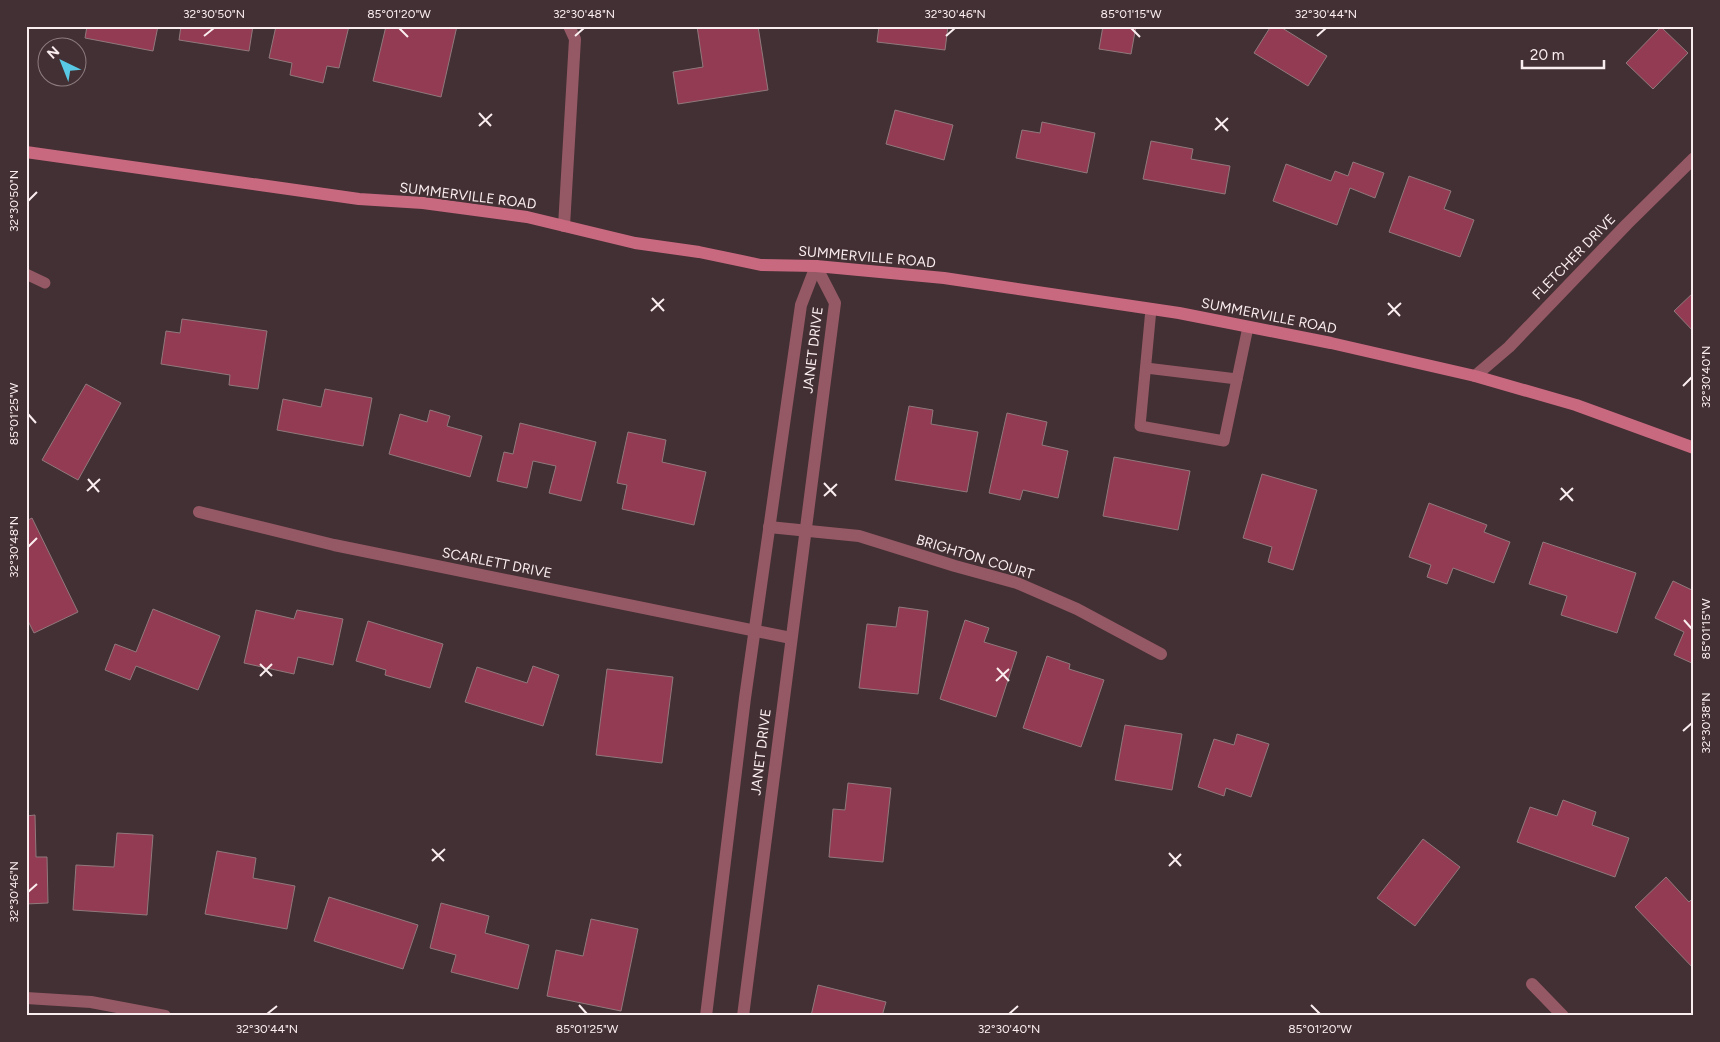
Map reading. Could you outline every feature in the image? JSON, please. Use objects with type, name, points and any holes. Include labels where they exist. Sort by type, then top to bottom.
[{"type":"main road","name":"SUMMERVILLE ROAD","points":[[26,152],[359,199],[422,203],[527,217],[635,243],[699,252],[761,265],[816,266],[944,278],[1151,309],[1248,326],[1475,376],[1576,405],[1694,448]]},
{"type":"street","points":[[564,226],[575,39],[569,26]]},
{"type":"street","name":"FLETCHER DRIVE","points":[[1475,376],[1509,347],[1627,224],[1694,158]]},
{"type":"street","name":"JANET DRIVE","points":[[706,1016],[745,698],[801,305],[816,266]]},
{"type":"street","name":"JANET DRIVE","points":[[743,1016],[835,303],[816,266]]},
{"type":"street","name":"SCARLETT DRIVE","points":[[199,512],[334,545],[791,638]]},
{"type":"street","name":"BRIGHTON COURT","points":[[769,527],[859,536],[1017,583],[1077,610],[1161,654]]},
{"type":"street","points":[[1532,984],[1563,1016]]},
{"type":"street","points":[[26,998],[91,1002],[165,1016]]},
{"type":"lane","points":[[26,274],[45,283]]},
{"type":"lane","points":[[1151,309],[1140,426],[1224,441],[1248,326]]},
{"type":"lane","points":[[1146,368],[1237,379]]},
{"type":"building","points":[[87,26],[158,26],[153,51],[85,38]]},
{"type":"building","points":[[181,26],[253,26],[249,51],[179,40]]},
{"type":"building","points":[[276,26],[349,26],[339,68],[327,66],[323,83],[290,75],[292,63],[269,58]]},
{"type":"building","points":[[386,26],[457,26],[441,97],[373,81]]},
{"type":"building","points":[[697,26],[758,26],[768,90],[678,104],[673,72],[703,67]]},
{"type":"building","points":[[879,26],[948,26],[945,50],[877,42]]},
{"type":"building","points":[[1103,26],[1136,26],[1131,54],[1099,49]]},
{"type":"building","points":[[1271,26],[1279,26],[1327,56],[1308,86],[1254,53]]},
{"type":"building","points":[[1661,27],[1688,53],[1653,89],[1626,63]]},
{"type":"building","points":[[895,110],[953,125],[944,160],[886,144]]},
{"type":"building","points":[[1042,122],[1095,133],[1087,173],[1016,158],[1022,130],[1040,133]]},
{"type":"building","points":[[1151,141],[1193,149],[1191,159],[1230,166],[1225,194],[1143,179]]},
{"type":"building","points":[[1353,162],[1384,173],[1375,198],[1350,188],[1337,225],[1273,201],[1286,164],[1331,181],[1335,171],[1348,176]]},
{"type":"building","points":[[1409,176],[1451,191],[1444,209],[1474,220],[1460,257],[1389,232]]},
{"type":"building","points":[[1694,292],[1694,332],[1674,311]]},
{"type":"building","points":[[182,319],[267,331],[258,389],[229,385],[230,375],[161,364],[166,331],[180,333]]},
{"type":"building","points":[[86,384],[121,403],[78,480],[42,460]]},
{"type":"building","points":[[325,389],[372,398],[363,446],[277,430],[283,399],[321,407]]},
{"type":"building","points":[[909,406],[933,410],[931,424],[978,432],[967,492],[895,480]]},
{"type":"building","points":[[430,410],[450,416],[447,426],[482,436],[470,477],[389,454],[400,414],[427,422]]},
{"type":"building","points":[[1007,413],[1047,422],[1042,445],[1068,451],[1058,498],[1023,490],[1020,500],[989,493]]},
{"type":"building","points":[[520,423],[596,442],[581,501],[549,493],[556,466],[533,461],[527,488],[497,481],[504,452],[513,454]]},
{"type":"building","points":[[628,432],[666,440],[662,462],[706,472],[694,525],[622,509],[627,485],[617,483]]},
{"type":"building","points":[[1114,457],[1190,471],[1178,530],[1103,516]]},
{"type":"building","points":[[1262,474],[1317,490],[1293,570],[1268,562],[1272,547],[1243,538]]},
{"type":"building","points":[[1429,503],[1487,525],[1484,532],[1510,542],[1494,583],[1453,568],[1447,584],[1427,577],[1431,565],[1409,557]]},
{"type":"building","points":[[32,518],[78,612],[34,633],[26,617],[26,521]]},
{"type":"building","points":[[1543,542],[1636,573],[1617,633],[1561,615],[1567,596],[1529,584]]},
{"type":"building","points":[[1673,581],[1694,591],[1694,664],[1674,655],[1684,632],[1655,618]]},
{"type":"building","points":[[899,607],[928,611],[918,694],[859,688],[867,624],[896,627]]},
{"type":"building","points":[[153,609],[220,636],[198,690],[136,666],[130,680],[105,670],[115,644],[136,652]]},
{"type":"building","points":[[256,610],[294,619],[297,610],[343,619],[333,665],[298,657],[294,674],[244,663]]},
{"type":"building","points":[[965,620],[989,628],[984,642],[1017,652],[996,717],[940,699]]},
{"type":"building","points":[[368,621],[443,644],[430,688],[385,675],[386,670],[356,661]]},
{"type":"building","points":[[1047,656],[1070,664],[1069,669],[1104,680],[1081,747],[1023,728]]},
{"type":"building","points":[[533,666],[559,675],[543,726],[465,702],[477,667],[527,683]]},
{"type":"building","points":[[607,669],[673,677],[662,763],[596,755]]},
{"type":"building","points":[[1125,725],[1182,734],[1172,790],[1115,780]]},
{"type":"building","points":[[1237,734],[1269,744],[1251,797],[1226,788],[1224,796],[1198,787],[1214,739],[1234,745]]},
{"type":"building","points":[[848,783],[891,788],[883,862],[829,857],[833,809],[845,810]]},
{"type":"building","points":[[1563,800],[1596,812],[1592,825],[1629,838],[1615,877],[1517,842],[1530,807],[1557,816]]},
{"type":"building","points":[[35,815],[36,857],[47,857],[48,903],[26,904],[26,816]]},
{"type":"building","points":[[117,833],[153,835],[147,915],[73,910],[76,865],[114,867]]},
{"type":"building","points":[[1423,839],[1460,867],[1415,926],[1377,898]]},
{"type":"building","points":[[217,851],[256,858],[253,878],[295,886],[287,929],[205,914]]},
{"type":"building","points":[[1666,877],[1689,902],[1694,897],[1694,969],[1635,907]]},
{"type":"building","points":[[329,897],[418,925],[403,969],[314,941]]},
{"type":"building","points":[[441,903],[489,916],[485,933],[529,945],[518,989],[451,972],[456,955],[430,948]]},
{"type":"building","points":[[591,919],[638,929],[621,1011],[547,996],[556,950],[583,956]]},
{"type":"building","points":[[818,985],[886,1002],[882,1016],[811,1016]]}]
